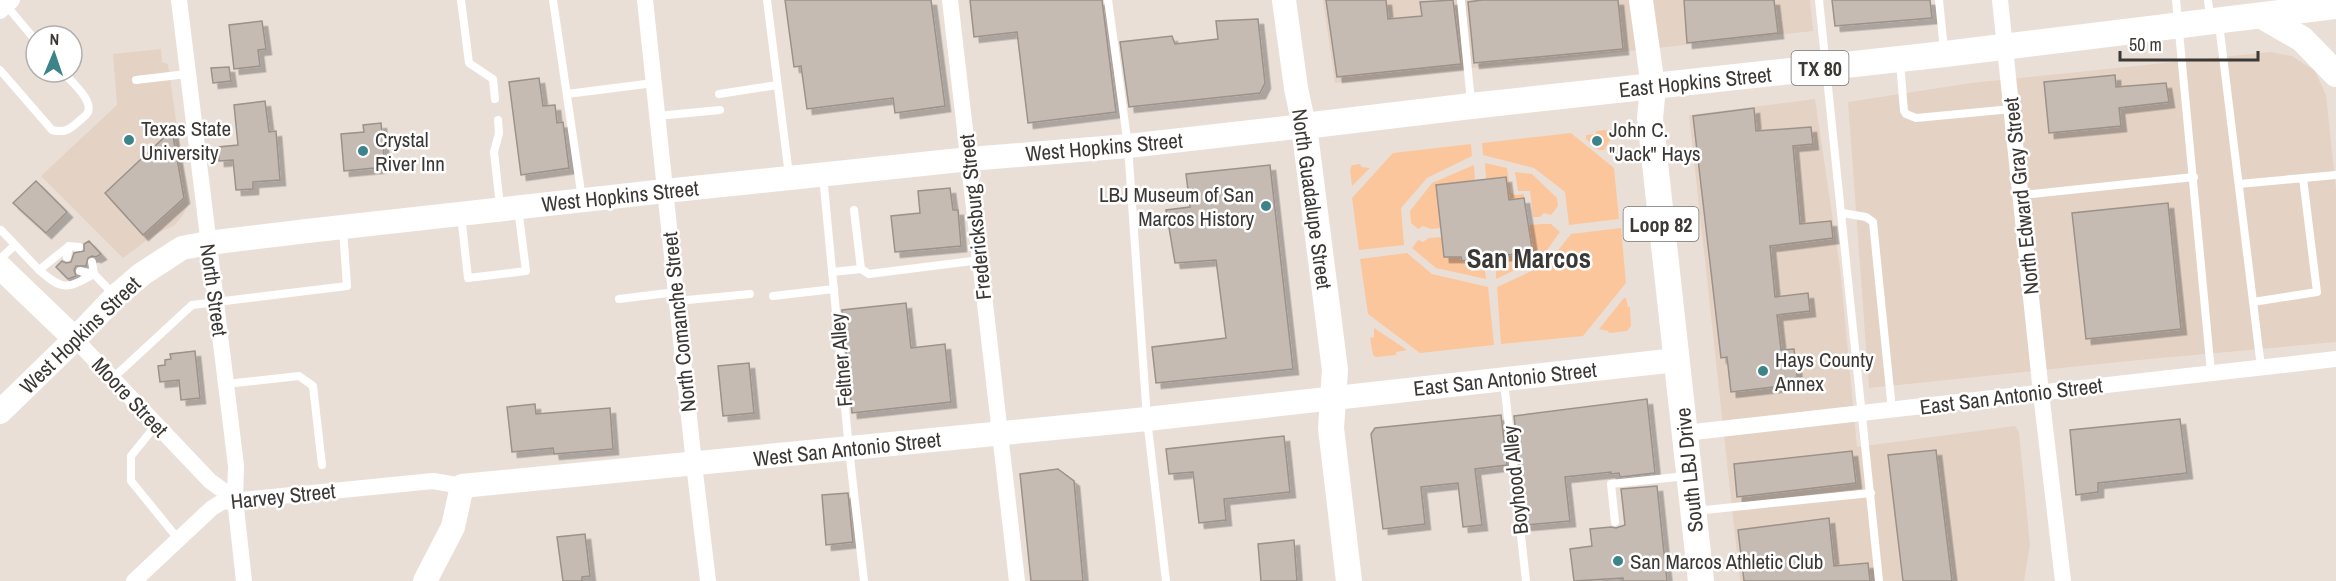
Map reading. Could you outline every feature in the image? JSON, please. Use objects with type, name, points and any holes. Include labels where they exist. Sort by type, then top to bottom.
[{"type":"main road","name":"North Guadalupe Street","points":[[1284,0],[1296,88],[1304,126],[1335,370],[1331,428],[1349,581]]},
{"type":"main road","name":"Loop 82","points":[[1641,0],[1653,87],[1650,118],[1676,360]]},
{"type":"main road","name":"East Hopkins Street","points":[[1304,126],[2178,26],[2212,14],[2262,16],[2336,6]]},
{"type":"main road","points":[[2262,16],[2302,39],[2336,74]]},
{"type":"main road","name":"West Hopkins Street","points":[[0,412],[115,297],[142,274],[182,248],[343,227],[665,191],[970,159],[1128,146],[1304,126]]},
{"type":"main road","name":"Moore Street","points":[[0,267],[75,339]]},
{"type":"main road","name":"East San Antonio Street","points":[[1334,399],[1676,360]]},
{"type":"main road","name":"South LBJ Drive","points":[[1676,360],[1701,581]]},
{"type":"main road","name":"West San Antonio Street","points":[[462,486],[1334,399]]},
{"type":"main road","points":[[425,581],[453,527],[462,486]]},
{"type":"street","name":"North Street","points":[[179,0],[236,465],[235,500],[244,581]]},
{"type":"street","name":"North Comanche Street","points":[[645,0],[708,581]]},
{"type":"street","name":"Fredericksburg Street","points":[[950,0],[1017,581]]},
{"type":"street","name":"North Edward Gray Street","points":[[2000,0],[2063,581]]},
{"type":"street","name":"Moore Street","points":[[75,339],[210,481],[235,500]]},
{"type":"street","name":"East San Antonio Street","points":[[1685,434],[2336,359]]},
{"type":"street","name":"Harvey Street","points":[[134,581],[212,508],[222,502],[433,481],[462,486]]},
{"type":"lane","points":[[461,0],[469,63],[493,78],[495,99]]},
{"type":"lane","points":[[553,0],[582,201]]},
{"type":"lane","points":[[767,0],[789,178]]},
{"type":"lane","points":[[1108,0],[1128,146],[1147,419],[1167,581]]},
{"type":"lane","points":[[1461,0],[1472,106]]},
{"type":"lane","points":[[1819,0],[1879,581]]},
{"type":"lane","points":[[1939,0],[1945,54]]},
{"type":"lane","points":[[2176,0],[2211,372]]},
{"type":"lane","points":[[6,6],[24,27]]},
{"type":"lane","points":[[2212,14],[2239,184],[2261,368]]},
{"type":"lane","points":[[1900,59],[1904,111],[1910,116],[2012,109]]},
{"type":"lane","points":[[0,70],[52,130],[60,132],[68,131],[88,114],[89,106],[86,99],[73,84]]},
{"type":"lane","points":[[136,80],[187,74]]},
{"type":"lane","points":[[567,94],[654,83]]},
{"type":"lane","points":[[719,94],[777,85]]},
{"type":"lane","points":[[657,116],[720,110]]},
{"type":"lane","points":[[461,214],[468,278],[526,271],[494,152],[499,133],[498,120]]},
{"type":"lane","points":[[2239,184],[2336,175]]},
{"type":"lane","name":"Feltner Alley","points":[[823,176],[864,581]]},
{"type":"lane","points":[[2022,195],[2194,177]]},
{"type":"lane","points":[[2253,302],[2317,292],[2303,178]]},
{"type":"lane","points":[[854,210],[861,269]]},
{"type":"lane","points":[[1842,213],[1866,217],[1873,222],[1892,410]]},
{"type":"lane","points":[[113,378],[192,305],[347,286],[343,227]]},
{"type":"lane","points":[[1,230],[56,285],[65,287],[74,285],[94,274]]},
{"type":"lane","points":[[0,259],[15,245]]},
{"type":"lane","points":[[39,270],[69,246],[79,247]]},
{"type":"lane","points":[[67,258],[69,246]]},
{"type":"lane","points":[[832,272],[861,269],[869,274],[980,260]]},
{"type":"lane","points":[[92,262],[94,274],[115,297]]},
{"type":"lane","points":[[80,272],[94,274]]},
{"type":"lane","points":[[773,296],[834,290]]},
{"type":"lane","points":[[619,299],[750,294]]},
{"type":"lane","points":[[226,384],[298,375],[313,386],[322,465]]},
{"type":"lane","name":"Boyhood Alley","points":[[1504,379],[1526,581]]},
{"type":"lane","points":[[156,425],[131,456],[131,481],[179,540]]},
{"type":"lane","points":[[1615,522],[1611,484],[1690,476]]},
{"type":"lane","points":[[1694,512],[1870,493]]},
{"type":"shaded area","points":[[1323,0],[1810,0],[1813,31],[1335,83]]},
{"type":"shaded area","name":"Texas State University","points":[[161,49],[162,62],[168,64],[188,205],[175,225],[154,235],[123,258],[41,176],[117,105],[113,54]]},
{"type":"shaded area","points":[[2270,52],[2292,56],[2315,71],[2326,95],[2336,189],[2336,342],[1869,388],[1848,102],[1971,83]]},
{"type":"shaded area","points":[[1815,99],[1840,268],[1857,447],[2015,426],[2019,432],[2030,545],[2024,581],[1740,581],[1689,115]]},
{"type":"shaded area","points":[[1606,130],[1611,133],[1611,138],[1604,150],[1599,150],[1586,139],[1586,135]]},
{"type":"shaded area","points":[[1571,133],[1614,168],[1619,219],[1569,225],[1565,192],[1534,168],[1483,155],[1482,143]]},
{"type":"shaded area","points":[[1471,144],[1472,156],[1427,178],[1401,208],[1404,245],[1359,250],[1352,198],[1393,153]]},
{"type":"shaded area","points":[[1485,163],[1507,168],[1511,193],[1524,194],[1524,198],[1509,200],[1506,177],[1486,179]]},
{"type":"shaded area","points":[[1360,164],[1362,167],[1370,168],[1352,186],[1350,170],[1352,165]]},
{"type":"shaded area","points":[[1474,165],[1475,180],[1436,185],[1441,228],[1431,229],[1423,226],[1418,229],[1411,223],[1410,211],[1432,183]]},
{"type":"shaded area","points":[[1515,172],[1532,174],[1557,198],[1558,206],[1551,215],[1544,213],[1540,217],[1533,217],[1530,191],[1518,191]]},
{"type":"shaded area","points":[[1551,224],[1560,232],[1542,257],[1496,279],[1496,269],[1507,266],[1505,256],[1532,248],[1528,225]]},
{"type":"shaded area","points":[[1621,228],[1626,283],[1583,336],[1501,344],[1497,287],[1547,264],[1571,234]]},
{"type":"shaded area","points":[[1442,237],[1444,257],[1461,257],[1462,261],[1475,260],[1476,271],[1485,270],[1486,279],[1436,268],[1412,248],[1418,240],[1423,242],[1429,238]]},
{"type":"shaded area","points":[[1407,253],[1432,274],[1488,287],[1494,345],[1420,353],[1368,314],[1360,259]]},
{"type":"shaded area","points":[[1624,298],[1630,307],[1631,326],[1627,331],[1609,333],[1599,329]]},
{"type":"shaded area","points":[[1374,328],[1407,350],[1396,352],[1396,355],[1376,357],[1373,355],[1370,338],[1374,337]]},
{"type":"building","points":[[785,0],[931,0],[945,106],[895,113],[893,98],[807,109],[801,66],[794,67]]},
{"type":"building","points":[[970,0],[1102,0],[1116,112],[1028,123],[1017,32],[974,37]]},
{"type":"building","points":[[1326,0],[1386,0],[1388,19],[1422,16],[1420,2],[1453,0],[1461,64],[1337,77]]},
{"type":"building","points":[[1482,0],[1618,0],[1623,49],[1474,63],[1468,2]]},
{"type":"building","points":[[1684,0],[1774,0],[1778,33],[1687,43]]},
{"type":"building","points":[[1832,0],[1930,0],[1932,18],[1835,26]]},
{"type":"building","points":[[1258,19],[1265,83],[1260,93],[1129,107],[1120,42],[1172,36],[1175,44],[1218,39],[1216,21]]},
{"type":"building","points":[[262,21],[266,49],[258,50],[260,66],[234,69],[229,25]]},
{"type":"building","points":[[229,67],[231,81],[213,83],[211,68]]},
{"type":"building","points":[[2115,75],[2116,87],[2166,83],[2169,102],[2119,108],[2121,126],[2049,133],[2044,82]]},
{"type":"building","points":[[539,78],[543,106],[555,105],[557,123],[563,122],[569,168],[521,175],[509,82]]},
{"type":"building","points":[[265,101],[269,132],[276,131],[280,180],[253,182],[253,189],[236,190],[233,160],[219,161],[218,147],[238,145],[234,105]]},
{"type":"building","points":[[1754,108],[1756,131],[1811,127],[1813,144],[1793,146],[1800,224],[1831,221],[1833,238],[1770,246],[1775,297],[1808,293],[1810,311],[1777,315],[1781,350],[1794,349],[1798,384],[1731,392],[1727,357],[1721,358],[1693,116]]},
{"type":"building","name":"Crystal River Inn","points":[[381,123],[385,167],[344,171],[341,134],[364,132],[363,125]]},
{"type":"building","points":[[172,130],[184,198],[143,235],[105,193]]},
{"type":"building","points":[[1270,165],[1293,369],[1156,383],[1152,347],[1226,338],[1216,260],[1175,263],[1166,210],[1190,207],[1186,174]]},
{"type":"building","points":[[1506,177],[1509,200],[1524,198],[1532,248],[1514,252],[1515,254],[1462,261],[1461,257],[1444,257],[1436,185]]},
{"type":"building","points":[[36,181],[67,212],[46,233],[13,203]]},
{"type":"building","points":[[950,188],[953,210],[958,210],[961,246],[895,252],[891,216],[920,213],[918,191]]},
{"type":"building","points":[[2168,203],[2181,329],[2086,339],[2072,213]]},
{"type":"building","points":[[89,241],[101,254],[88,258],[86,266],[76,266],[74,270],[76,276],[68,279],[56,267],[62,261],[71,262],[74,253],[84,251],[84,244]]},
{"type":"building","points":[[906,303],[911,348],[945,344],[951,402],[852,413],[842,310]]},
{"type":"building","points":[[195,351],[200,398],[181,400],[179,380],[160,382],[158,366],[165,365],[165,360],[171,359],[170,354]]},
{"type":"building","points":[[749,363],[754,413],[723,416],[718,366]]},
{"type":"building","points":[[1647,399],[1655,473],[1620,477],[1619,473],[1611,474],[1611,472],[1565,477],[1570,521],[1526,525],[1514,416]]},
{"type":"building","points":[[535,404],[536,414],[610,408],[613,449],[554,454],[553,448],[512,452],[507,407]]},
{"type":"building","points":[[1501,415],[1507,465],[1475,469],[1482,525],[1463,527],[1458,483],[1421,487],[1425,524],[1383,529],[1371,434],[1375,428]]},
{"type":"building","points":[[2180,419],[2187,473],[2098,483],[2098,492],[2076,495],[2070,430]]},
{"type":"building","points":[[1284,436],[1290,492],[1224,499],[1226,520],[1199,523],[1193,472],[1169,474],[1166,449]]},
{"type":"building","points":[[1936,450],[1952,581],[1903,581],[1888,455]]},
{"type":"building","points":[[1852,451],[1856,483],[1737,497],[1734,464]]},
{"type":"building","points":[[1058,469],[1074,481],[1083,581],[1031,581],[1020,474]]},
{"type":"building","points":[[1657,486],[1667,581],[1623,581],[1623,578],[1574,581],[1570,549],[1592,546],[1590,529],[1616,528],[1625,525],[1621,489]]},
{"type":"building","points":[[848,493],[853,542],[826,545],[822,495]]},
{"type":"building","points":[[1829,518],[1834,566],[1868,563],[1870,581],[1744,581],[1738,530]]},
{"type":"building","points":[[585,534],[590,576],[582,577],[582,581],[563,581],[557,537]]},
{"type":"building","points":[[1294,540],[1297,581],[1261,581],[1258,544]]},
{"type":"place","name":"Texas State University","points":[[129,140]]},
{"type":"place","name":"John C. \"Jack\" Hays","points":[[1597,141]]},
{"type":"place","name":"Crystal River Inn","points":[[363,151]]},
{"type":"place","name":"LBJ Museum of San Marcos History","points":[[1266,206]]},
{"type":"place","name":"Hays County Annex","points":[[1763,371]]},
{"type":"place","name":"San Marcos Athletic Club","points":[[1618,561]]},
{"type":"district","name":"San Marcos","points":[[1529,258]]}]
